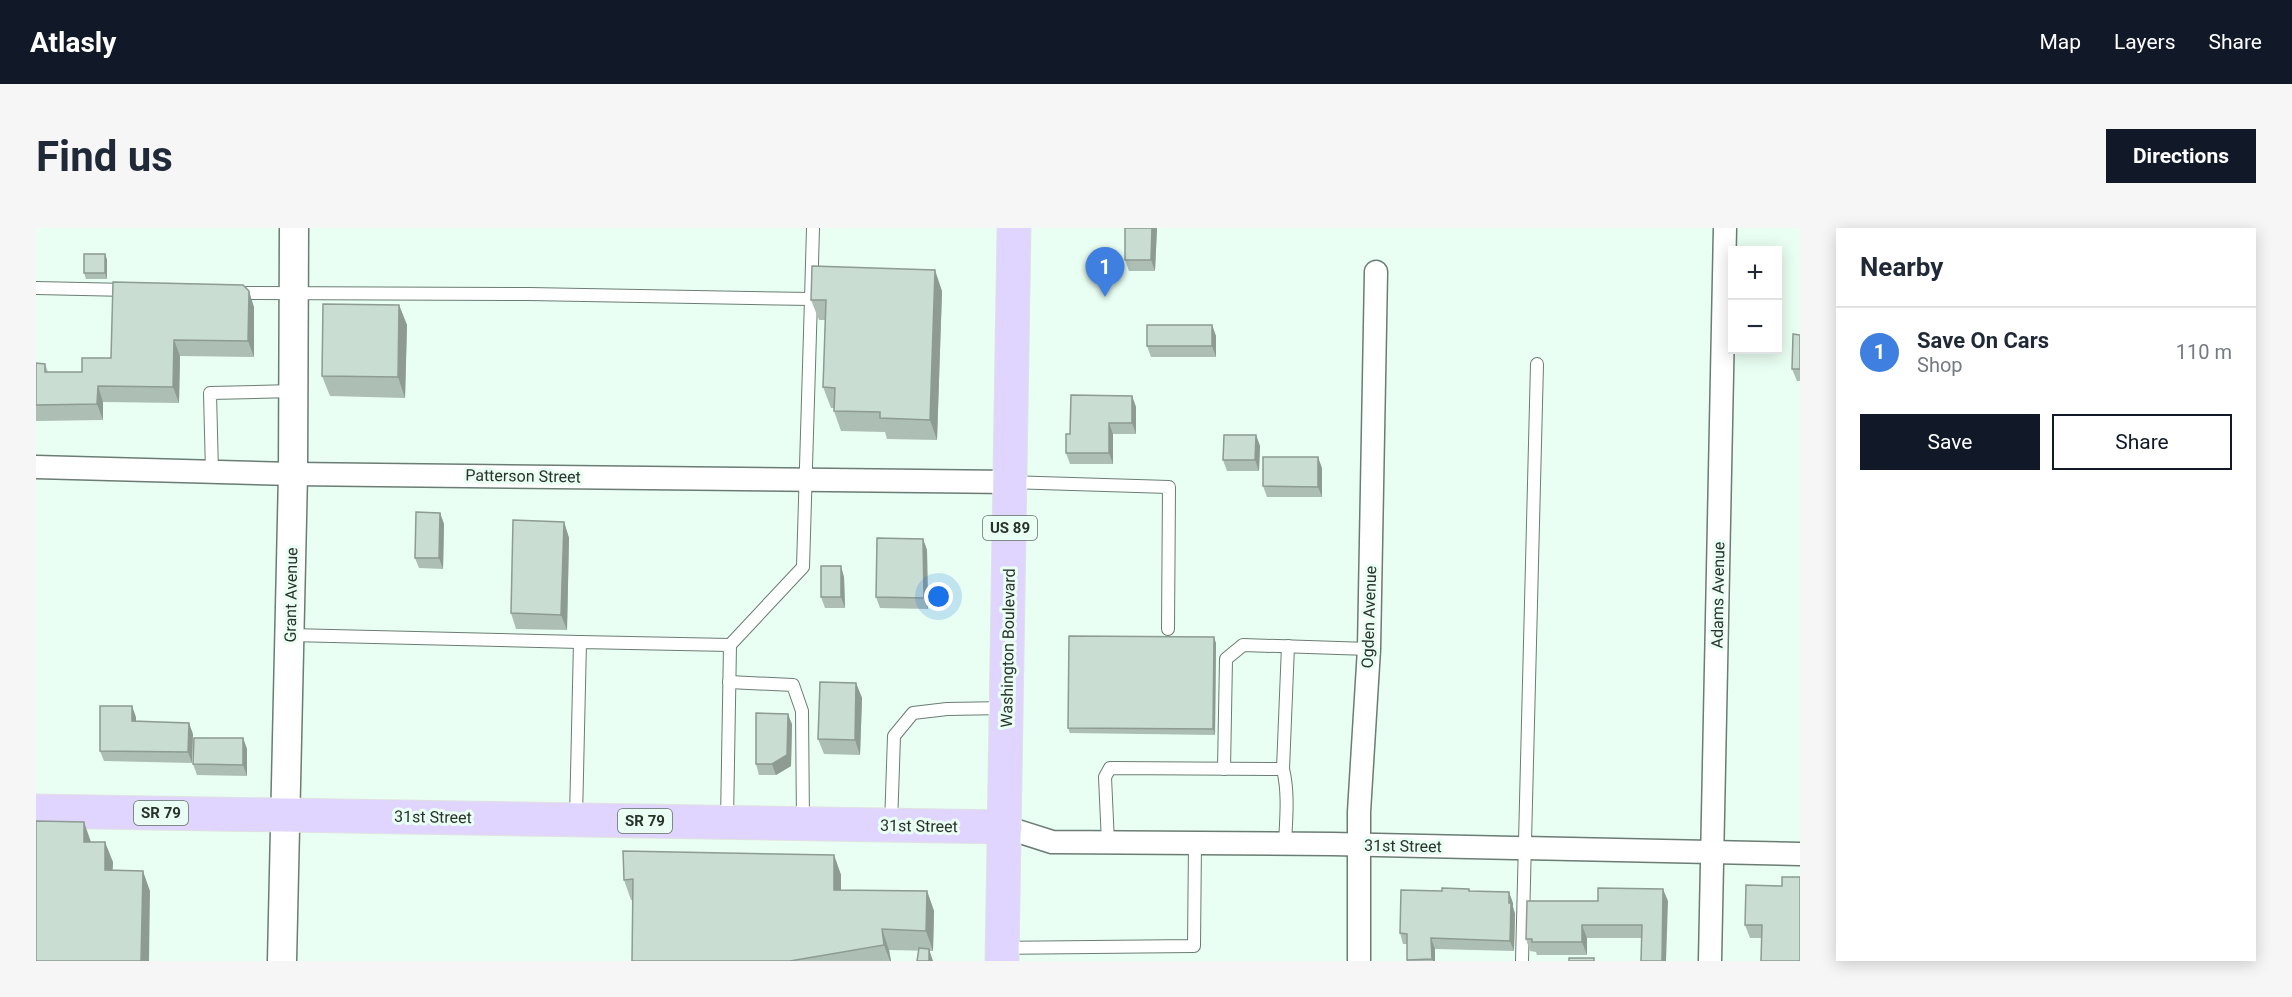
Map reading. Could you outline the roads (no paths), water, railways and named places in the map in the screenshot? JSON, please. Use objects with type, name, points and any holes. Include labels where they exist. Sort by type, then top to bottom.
[{"type":"main road","name":"Washington Boulevard","points":[[1003,955],[1014,228]]},
{"type":"main road","name":"31st Street","points":[[36,811],[1005,827]]},
{"type":"street","name":"Grant Avenue","points":[[282,961],[293,474],[294,228]]},
{"type":"street","name":"Adams Avenue","points":[[1710,961],[1725,228]]},
{"type":"street","name":"Ogden Avenue","points":[[1359,961],[1359,812],[1369,650],[1376,272]]},
{"type":"street","name":"Patterson Street","points":[[36,467],[293,474],[1010,482]]},
{"type":"street","name":"31st Street","points":[[1005,827],[1052,842],[1195,842],[1800,854]]},
{"type":"lane","points":[[727,822],[730,645],[803,567],[813,228]]},
{"type":"lane","points":[[36,288],[140,290]]},
{"type":"lane","points":[[222,292],[811,299]]},
{"type":"lane","points":[[1522,961],[1537,364]]},
{"type":"lane","points":[[212,472],[210,393],[294,391]]},
{"type":"lane","points":[[1010,482],[1169,487],[1168,629]]},
{"type":"lane","points":[[290,635],[730,645]]},
{"type":"lane","points":[[576,820],[580,642]]},
{"type":"lane","points":[[1224,769],[1226,659],[1243,645],[1369,650]]},
{"type":"lane","points":[[1285,844],[1287,801],[1283,769],[1288,646]]},
{"type":"lane","points":[[729,682],[793,685],[802,711],[802,824]]},
{"type":"lane","points":[[891,825],[894,736],[913,713],[947,709],[1007,708]]},
{"type":"lane","points":[[1108,843],[1105,777],[1110,768],[1283,769]]},
{"type":"lane","points":[[1003,955],[1194,946],[1195,842]]},
{"type":"place","name":"Save On Cars","points":[[1105,297]]}]
